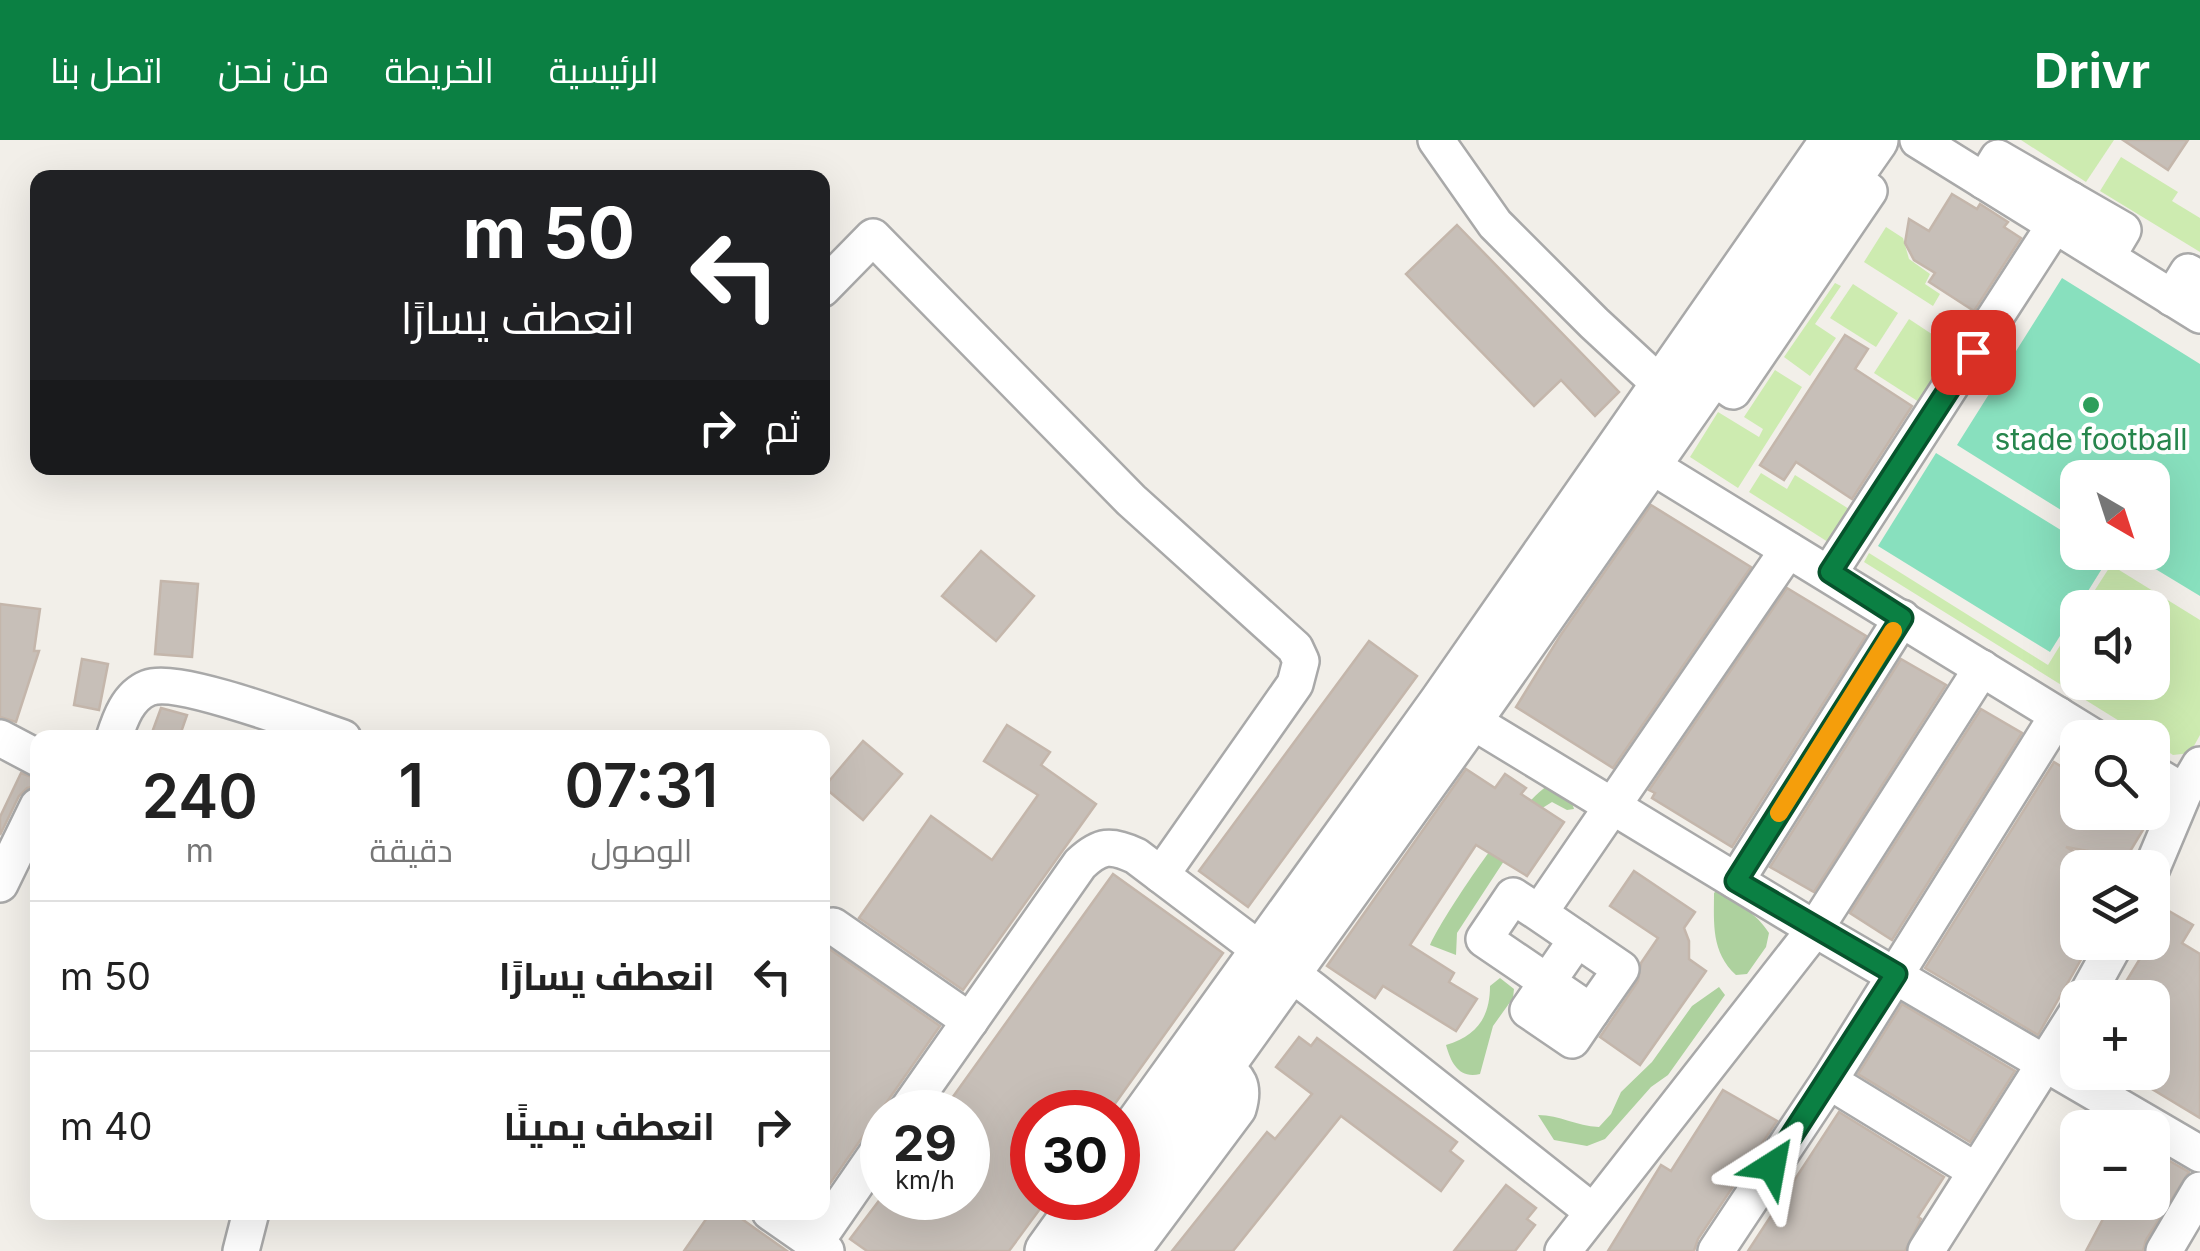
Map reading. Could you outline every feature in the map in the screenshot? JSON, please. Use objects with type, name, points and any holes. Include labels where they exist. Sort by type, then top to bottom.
[{"type":"street","points":[[1436,140],[1495,224],[1662,386]]},
{"type":"street","points":[[1634,455],[1662,386],[1841,159],[1875,140]]},
{"type":"street","points":[[1918,140],[1984,181],[1998,158],[2063,213],[2123,230],[2106,257],[2191,297]]},
{"type":"street","points":[[1140,1126],[1275,962],[1634,455],[1710,376],[1841,159]]},
{"type":"street","points":[[1830,572],[2063,213]]},
{"type":"street","points":[[830,281],[872,236],[1131,500],[1295,648],[1300,661],[1294,684],[1161,875]]},
{"type":"street","points":[[1634,455],[2066,720]]},
{"type":"street","points":[[1539,913],[1788,550]]},
{"type":"street","points":[[1736,881],[1902,618]]},
{"type":"street","points":[[1566,1250],[1815,929],[1982,668]]},
{"type":"street","points":[[118,730],[132,698],[149,688],[164,686],[204,694],[318,730]]},
{"type":"street","points":[[1456,711],[1815,929],[2200,1154]]},
{"type":"street","points":[[1716,1251],[1829,1081],[2058,715]]},
{"type":"street","points":[[0,738],[30,754]]},
{"type":"street","points":[[2160,850],[2192,779]]},
{"type":"street","points":[[0,884],[30,822]]},
{"type":"street","points":[[921,1090],[1080,864],[1096,848],[1116,846],[1161,875],[1275,962],[1593,1212]]},
{"type":"street","points":[[1514,896],[1577,940],[1620,969],[1591,1012],[1484,939],[1514,896]]},
{"type":"street","points":[[830,927],[970,1021]]},
{"type":"street","points":[[1548,982],[1577,940]]},
{"type":"street","points":[[1088,1251],[1220,1065],[1275,962]]},
{"type":"street","points":[[1926,1251],[2060,1039]]},
{"type":"street","points":[[1132,1251],[1238,1109],[1241,1085],[1237,1076],[1220,1065]]},
{"type":"street","points":[[1829,1081],[1976,1171]]},
{"type":"street","points":[[781,1220],[820,1247],[860,1182]]},
{"type":"street","points":[[2164,1251],[2200,1190]]},
{"type":"street","points":[[241,1251],[249,1220]]},
{"type":"street","points":[[1048,1251],[1070,1220]]},
{"type":"green space","points":[[2021,140],[2114,140],[2086,182]]},
{"type":"green space","points":[[2121,157],[2178,192],[2172,201],[2200,218],[2200,252],[2100,191]]},
{"type":"green space","points":[[1886,227],[1903,238],[1909,259],[1930,274],[1925,284],[1940,294],[1933,306],[1864,262]]},
{"type":"green space","name":"stade football","points":[[2062,278],[2200,364],[2200,596],[2157,570],[2170,570],[2170,460],[2060,460],[2060,509],[1957,445]]},
{"type":"green space","points":[[1835,283],[1841,286],[1815,324],[1836,338],[1810,376],[1784,357]]},
{"type":"green space","points":[[1853,284],[1898,313],[1876,347],[1830,318]]},
{"type":"green space","points":[[1909,319],[1953,348],[1919,402],[1874,373]]},
{"type":"green space","points":[[1775,370],[1802,387],[1738,488],[1690,457],[1718,412],[1759,437],[1763,429],[1744,417]]},
{"type":"green space","points":[[1936,453],[2060,530],[2060,570],[2101,570],[2089,590],[2060,590],[2060,636],[2050,652],[1878,546]]},
{"type":"green space","points":[[1761,473],[1787,489],[1795,475],[1849,509],[1828,542],[1749,492]]},
{"type":"green space","points":[[1869,553],[2048,665],[2060,646],[2060,684],[1864,562]]},
{"type":"green space","points":[[2108,570],[2119,570],[2151,590],[2095,590]]},
{"type":"green space","points":[[2170,601],[2200,620],[2200,735],[2190,753],[2173,755],[2170,720],[2118,720],[2086,700],[2170,700]]},
{"type":"green space","points":[[1551,784],[1569,794],[1574,809],[1567,810],[1552,802],[1536,812],[1457,933],[1456,955],[1430,945],[1504,832]]},
{"type":"green space","points":[[1720,887],[1769,933],[1766,947],[1747,974],[1736,975],[1718,947],[1714,893]]},
{"type":"green space","points":[[1500,978],[1514,989],[1513,998],[1493,1026],[1480,1074],[1461,1072],[1446,1045],[1480,1024],[1490,986]]},
{"type":"green space","points":[[1719,987],[1725,995],[1668,1075],[1651,1087],[1605,1139],[1587,1146],[1554,1140],[1538,1115],[1599,1127],[1611,1114],[1621,1092],[1652,1062],[1692,1006]]},
{"type":"building","points":[[2123,140],[2188,140],[2168,170]]},
{"type":"building","points":[[1952,194],[1977,209],[1980,204],[2008,222],[2004,227],[2021,238],[1974,311],[1929,282],[1935,273],[1914,260],[1905,243],[1909,219],[1929,231]]},
{"type":"building","points":[[1457,225],[1619,392],[1595,416],[1561,380],[1534,406],[1406,274]]},
{"type":"building","points":[[1845,335],[1868,349],[1855,369],[1912,406],[1852,499],[1796,462],[1784,480],[1760,465]]},
{"type":"building","points":[[1651,505],[1751,567],[1613,768],[1516,707]]},
{"type":"building","points":[[981,551],[1034,596],[996,641],[942,596]]},
{"type":"building","points":[[161,581],[198,584],[192,657],[155,654]]},
{"type":"building","points":[[1787,588],[1866,636],[1732,847],[1652,798],[1655,793],[1649,790]]},
{"type":"building","points":[[0,604],[40,609],[34,651],[39,651],[16,722],[0,717]]},
{"type":"building","points":[[1369,641],[1417,676],[1248,907],[1199,871]]},
{"type":"building","points":[[82,659],[108,664],[99,710],[74,705]]},
{"type":"building","points":[[1901,659],[1946,685],[1814,892],[1770,867]]},
{"type":"building","points":[[161,708],[187,715],[182,730],[153,730]]},
{"type":"building","points":[[1981,709],[2022,733],[1892,940],[1850,913]]},
{"type":"building","points":[[1007,725],[1050,752],[1041,765],[1096,804],[963,990],[859,918],[931,816],[992,860],[1038,795],[984,761]]},
{"type":"building","points":[[863,741],[902,774],[863,820],[830,792],[830,780]]},
{"type":"building","points":[[2054,762],[2060,766],[2060,830],[2143,830],[2131,850],[2060,850],[2060,960],[2081,960],[2069,980],[2060,980],[2060,996],[2038,1035],[1925,968]]},
{"type":"building","points":[[1466,769],[1495,788],[1505,774],[1526,788],[1521,794],[1564,822],[1527,876],[1476,845],[1410,945],[1454,973],[1449,982],[1477,999],[1456,1031],[1383,986],[1375,998],[1327,966]]},
{"type":"building","points":[[21,773],[30,776],[30,787],[19,796],[0,835],[0,817]]},
{"type":"building","points":[[1634,871],[1695,912],[1684,928],[1689,959],[1706,971],[1640,1065],[1600,1037],[1638,981],[1641,963],[1658,938],[1610,906]]},
{"type":"building","points":[[1113,874],[1223,953],[1125,1090],[1010,1090],[1010,1220],[1032,1220],[1009,1251],[867,1251],[850,1239],[864,1220],[990,1220],[990,1090],[958,1090]]},
{"type":"building","points":[[2170,912],[2193,925],[2182,943],[2200,954],[2200,1118],[2154,1090],[2170,1090],[2170,980],[2127,980],[2139,960],[2170,960]]},
{"type":"building","points":[[830,949],[940,1026],[895,1090],[860,1090],[860,1141],[830,1184]]},
{"type":"building","points":[[1902,1004],[2015,1071],[1970,1142],[1858,1074]]},
{"type":"building","points":[[1299,1037],[1311,1046],[1317,1038],[1457,1142],[1450,1151],[1463,1161],[1441,1191],[1341,1116],[1233,1251],[1172,1251],[1267,1132],[1275,1139],[1312,1094],[1276,1067]]},
{"type":"building","points":[[1723,1090],[1777,1121],[1698,1239],[1694,1251],[1608,1251],[1661,1165],[1671,1171]]},
{"type":"building","points":[[1839,1112],[1944,1177],[1918,1217],[1921,1219],[1905,1251],[1748,1251]]},
{"type":"building","points":[[2170,1161],[2189,1172],[2170,1202]]},
{"type":"building","points":[[1506,1185],[1536,1208],[1527,1219],[1535,1225],[1515,1251],[1454,1251]]},
{"type":"building","points":[[705,1220],[743,1220],[787,1251],[684,1251]]},
{"type":"building","points":[[2102,1220],[2159,1220],[2143,1251],[2086,1251]]},
{"type":"slow traffic","points":[[1779,813],[1893,631]]},
{"type":"place","name":"stade football","points":[[2091,405]]},
{"type":"route","points":[[1772,1166],[1896,974],[1736,881],[1902,618],[1830,572],[1973,352]]}]
